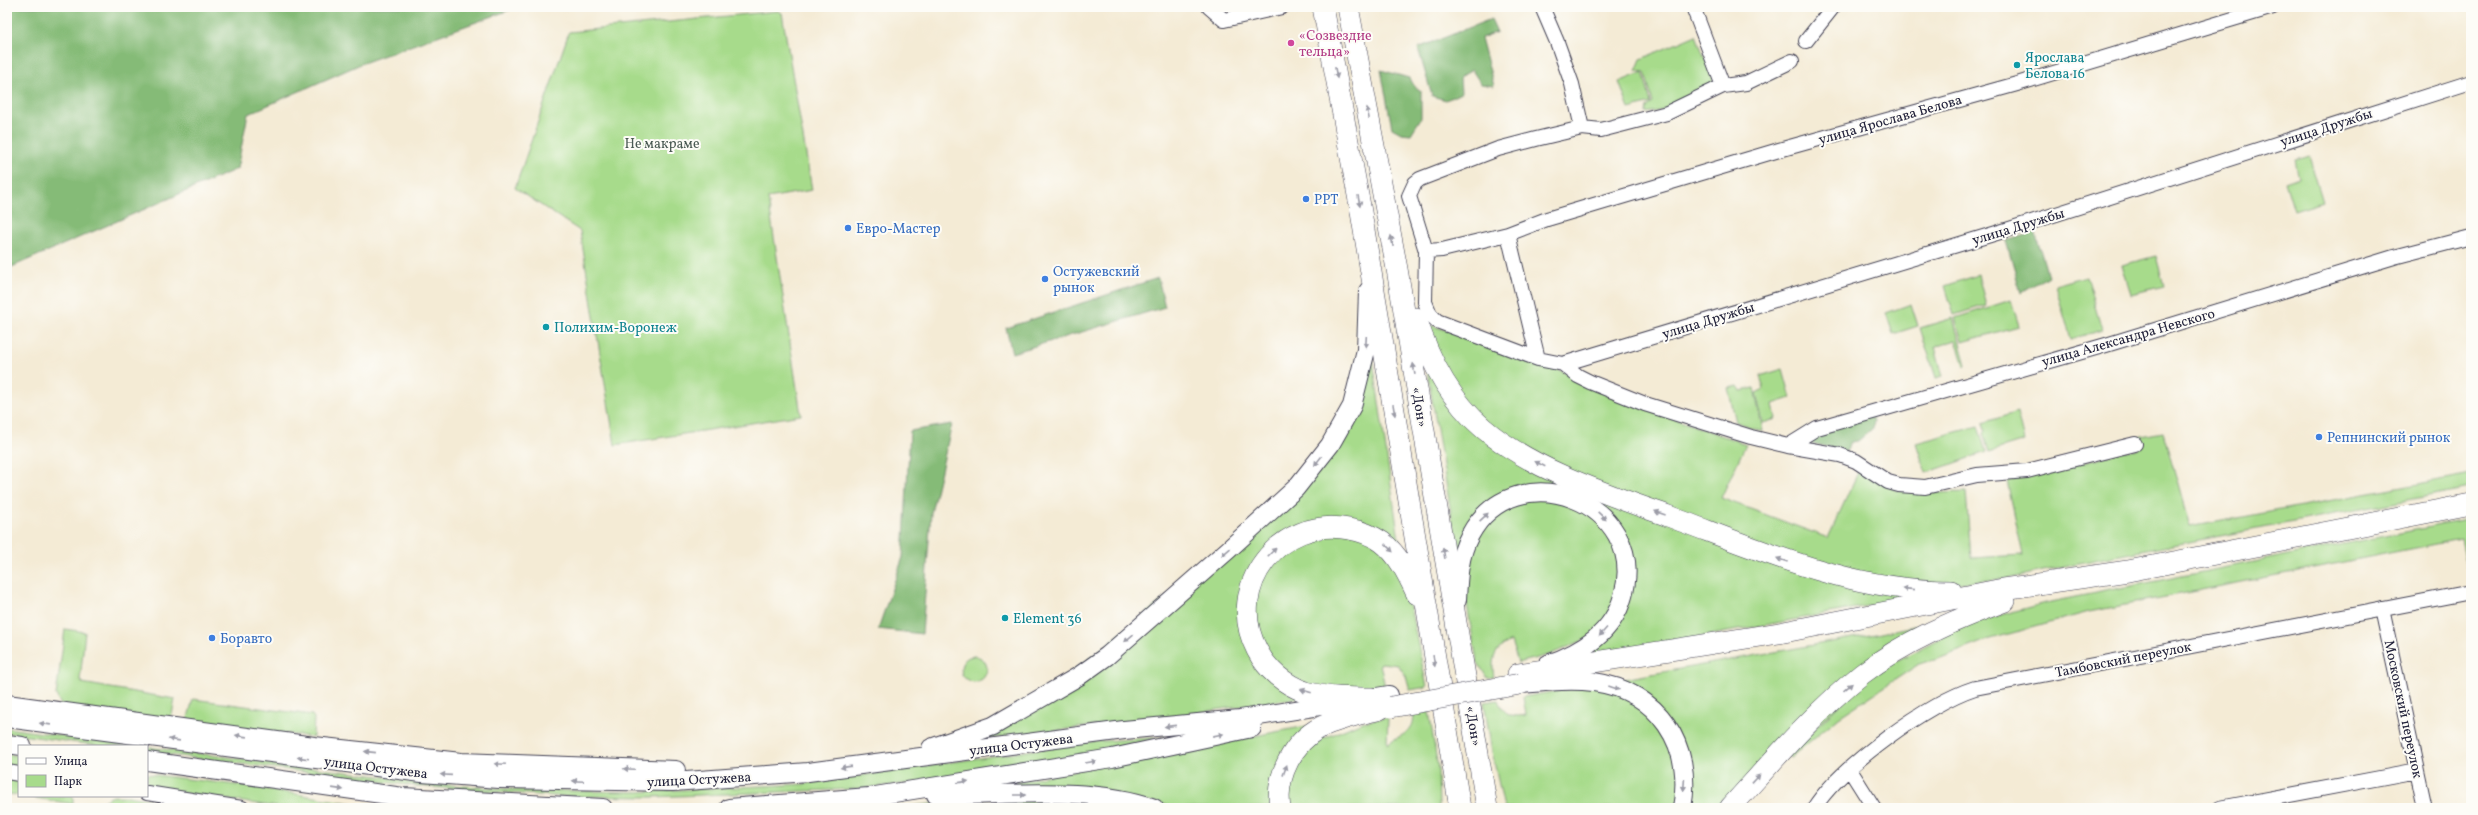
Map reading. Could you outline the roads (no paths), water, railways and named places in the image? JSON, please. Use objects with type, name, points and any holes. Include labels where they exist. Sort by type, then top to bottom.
[{"type":"highway","name":"«Дон»","points":[[1323,7],[1369,261],[1451,764],[1460,808]]},
{"type":"highway","name":"«Дон»","points":[[1348,7],[1397,269],[1487,808]]},
{"type":"highway","points":[[1397,269],[1426,346],[1450,392],[1482,428],[1505,445],[1533,460],[1590,486],[1756,550],[1838,577],[1920,590],[2004,595]]},
{"type":"highway","points":[[1280,808],[1281,780],[1285,766],[1304,740],[1328,724],[1383,702],[1779,632],[2004,595],[2471,504]]},
{"type":"highway","points":[[1383,702],[1339,698],[1306,692],[1282,680],[1265,665],[1252,637],[1248,615],[1249,598],[1254,577],[1268,556],[1286,540],[1316,527],[1341,527],[1373,536],[1393,553],[1402,565],[1418,595],[1428,622]]},
{"type":"highway","points":[[1730,808],[1808,724],[1863,674],[1903,646],[2004,595]]},
{"type":"highway","points":[[1445,808],[1451,764]]},
{"type":"main road","points":[[885,762],[993,726],[1079,676],[1107,656],[1145,624],[1296,488],[1334,440],[1347,416],[1357,391],[1366,350],[1369,261]]},
{"type":"main road","points":[[1455,619],[1458,584],[1465,545],[1476,525],[1497,507],[1517,496],[1549,492],[1578,500],[1605,518],[1619,539],[1627,563],[1626,588],[1618,612],[1603,632],[1587,646],[1519,679]]},
{"type":"main road","points":[[1519,679],[1593,682],[1619,689],[1650,706],[1667,726],[1680,751],[1685,780],[1682,808]]},
{"type":"main road","name":"улица Остужева","points":[[7,718],[422,773],[499,779],[673,782],[808,772],[1124,730],[1240,719],[1383,702]]},
{"type":"main road","name":"улица Остужева","points":[[729,808],[869,797],[1035,772],[1383,702]]},
{"type":"main road","points":[[7,704],[314,746],[461,762],[547,767],[808,772]]},
{"type":"main road","points":[[7,744],[18,745]]},
{"type":"main road","points":[[1479,758],[1497,808]]},
{"type":"main road","name":"улица Остужева","points":[[148,761],[403,798],[490,806],[604,808]]},
{"type":"main road","points":[[869,797],[1080,796],[1125,800],[1154,808]]},
{"type":"street","points":[[1209,7],[1224,20],[1282,7]]},
{"type":"street","points":[[1542,7],[1557,42],[1572,84],[1582,128]]},
{"type":"street","points":[[1692,7],[1723,86]]},
{"type":"street","points":[[1806,41],[1833,7]]},
{"type":"street","name":"улица Ярослава Белова","points":[[1426,251],[1442,250],[1508,234],[1562,214],[1779,150],[2017,84],[2274,7]]},
{"type":"street","points":[[1792,61],[1746,83],[1723,86],[1667,113],[1601,130],[1582,128],[1498,149],[1436,172],[1415,183],[1409,196],[1426,251],[1425,294],[1430,314],[1438,321],[1538,359],[1562,364],[1578,376],[1608,390],[1699,422],[1788,446],[1840,455],[1856,461],[1888,482],[1899,485],[1925,487],[1977,475],[2041,468],[2135,444]]},
{"type":"street","name":"улица Дружбы","points":[[1562,364],[2000,232],[2471,82]]},
{"type":"street","points":[[1508,234],[1538,359]]},
{"type":"street","name":"улица Александра Невского","points":[[1788,446],[1817,428],[2106,345],[2387,259],[2471,237]]},
{"type":"street","name":"Тамбовский переулок","points":[[1814,808],[1824,794],[1850,770],[1898,731],[1932,707],[1955,694],[1975,688],[2471,592]]},
{"type":"street","name":"Московский переулок","points":[[2382,609],[2425,808]]},
{"type":"street","points":[[1850,770],[1874,808]]},
{"type":"street","points":[[2220,808],[2417,771]]},
{"type":"street","points":[[7,772],[18,774]]},
{"type":"street","points":[[148,793],[242,808]]},
{"type":"place","name":"«Созвездие тельца»","points":[[1291,43]]},
{"type":"place","name":"Ярослава Белова 16","points":[[2017,65]]},
{"type":"place","name":"РРТ","points":[[1306,199]]},
{"type":"place","name":"Евро-Мастер","points":[[848,228]]},
{"type":"place","name":"Остужевский рынок","points":[[1045,279]]},
{"type":"place","name":"Полихим-Воронеж","points":[[546,327]]},
{"type":"place","name":"Репнинский рынок","points":[[2319,437]]},
{"type":"place","name":"Element 36","points":[[1005,618]]},
{"type":"place","name":"Боравто","points":[[212,638]]},
{"type":"park label","name":"Не макраме","points":[[662,143]]}]
